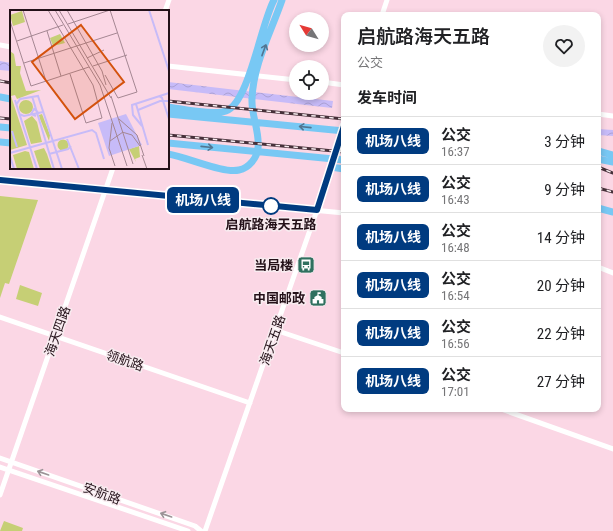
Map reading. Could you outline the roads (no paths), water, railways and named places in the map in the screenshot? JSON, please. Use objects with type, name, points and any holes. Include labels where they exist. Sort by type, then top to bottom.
[{"type":"highway","points":[[169,154],[183,156],[229,171],[240,170],[253,161],[258,147],[251,101],[254,81],[274,0]]},
{"type":"highway","points":[[169,107],[217,112],[227,111],[236,103],[245,87],[265,35],[282,0]]},
{"type":"highway","points":[[169,114],[341,131]]},
{"type":"highway","points":[[0,127],[10,128]]},
{"type":"highway","points":[[0,138],[7,142]]},
{"type":"highway","points":[[169,143],[341,160]]},
{"type":"highway","points":[[601,152],[613,155]]},
{"type":"highway","points":[[601,160],[613,162]]},
{"type":"highway","points":[[331,167],[341,169]]},
{"type":"highway","points":[[601,209],[613,212]]},
{"type":"highway","points":[[601,213],[613,215]]},
{"type":"street","points":[[165,10],[169,0]]},
{"type":"street","points":[[383,12],[387,0]]},
{"type":"street","points":[[0,45],[10,47]]},
{"type":"street","points":[[169,66],[289,79]]},
{"type":"street","points":[[329,83],[341,85]]},
{"type":"street","points":[[601,114],[613,116]]},
{"type":"street","name":"海天五路","points":[[205,531],[276,330],[341,135]]},
{"type":"street","name":"海天四路","points":[[0,495],[113,169]]},
{"type":"street","points":[[0,180],[341,213]]},
{"type":"street","points":[[601,268],[613,273]]},
{"type":"street","name":"领航路","points":[[0,317],[250,403]]},
{"type":"street","points":[[276,330],[341,352]]},
{"type":"street","points":[[508,412],[613,449]]},
{"type":"street","name":"安航路","points":[[0,458],[195,526],[201,531]]},
{"type":"street","name":"安航路","points":[[0,466],[188,531]]},
{"type":"water","points":[[0,61],[10,63],[10,71],[0,70]]},
{"type":"water","points":[[169,82],[289,96],[289,100],[333,101],[332,108],[169,89]]},
{"type":"water","points":[[601,129],[613,130],[613,136],[601,135]]},
{"type":"railway","points":[[0,81],[10,83]]},
{"type":"railway","points":[[169,101],[341,119]]},
{"type":"railway","points":[[0,118],[10,119]]},
{"type":"railway","points":[[169,135],[341,152]]},
{"type":"railway","points":[[601,168],[613,173]]},
{"type":"railway","points":[[601,189],[613,192]]},
{"type":"place","name":"启航路海天五路","points":[[271,206]]},
{"type":"place","name":"当局楼","points":[[306,265]]},
{"type":"place","name":"中国邮政","points":[[318,298]]}]
